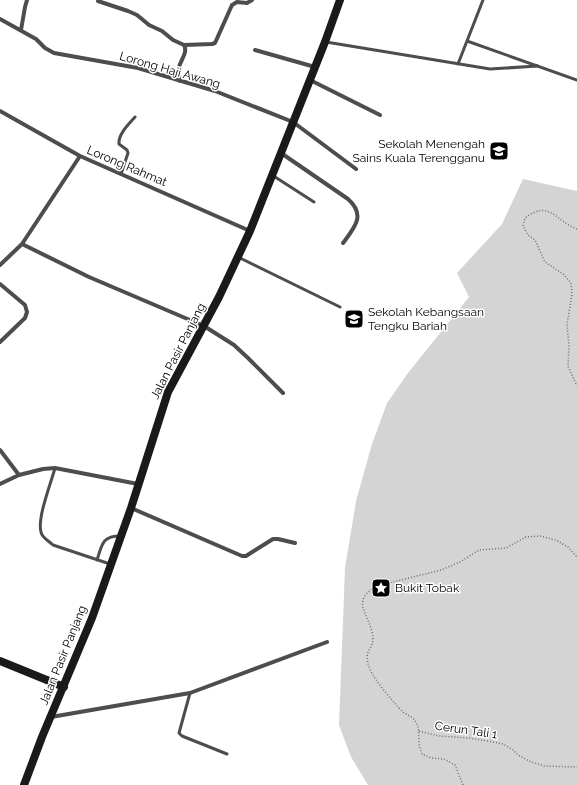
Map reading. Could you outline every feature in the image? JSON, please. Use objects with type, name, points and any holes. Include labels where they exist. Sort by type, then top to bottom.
[{"type":"main road","name":"Jalan Pasir Panjang","points":[[24,785],[92,618],[131,508],[168,392],[204,326],[250,231],[326,42],[340,0]]},
{"type":"main road","points":[[0,661],[64,687]]},
{"type":"street","points":[[21,30],[25,7],[28,0]]},
{"type":"street","points":[[98,1],[137,15],[149,25],[162,31],[173,40],[184,45],[215,43],[232,5],[237,2],[247,3],[252,0]]},
{"type":"street","name":"Lorong Haji Awang","points":[[0,19],[36,39],[45,48],[54,53],[138,68],[215,92],[293,122],[356,169]]},
{"type":"street","points":[[180,81],[179,67],[186,51],[184,45]]},
{"type":"street","points":[[255,50],[315,67]]},
{"type":"street","points":[[310,80],[380,116]]},
{"type":"street","name":"Lorong Rahmat","points":[[0,111],[80,156],[250,231]]},
{"type":"street","points":[[281,153],[348,199],[354,205],[357,211],[355,227],[343,243]]},
{"type":"street","points":[[0,265],[22,244],[80,156]]},
{"type":"street","points":[[22,244],[89,277],[204,326],[234,345],[283,393]]},
{"type":"street","points":[[0,284],[25,305],[28,312],[25,318],[0,342]]},
{"type":"street","points":[[0,450],[19,475]]},
{"type":"street","points":[[0,484],[19,475],[43,468],[55,468],[138,484]]},
{"type":"street","points":[[131,508],[242,556],[246,556],[273,539],[295,544]]},
{"type":"street","points":[[51,717],[190,693],[327,642]]},
{"type":"lane","points":[[458,64],[483,0]]},
{"type":"lane","points":[[467,41],[577,80]]},
{"type":"lane","points":[[326,42],[490,70],[538,66]]},
{"type":"lane","points":[[121,174],[128,154],[127,150],[120,144],[119,140],[123,132],[135,117]]},
{"type":"lane","points":[[272,176],[314,202]]},
{"type":"lane","points":[[237,257],[340,307]]},
{"type":"lane","points":[[55,468],[40,523],[41,533],[53,545],[111,564]]},
{"type":"lane","points":[[97,560],[101,546],[105,539],[112,536],[121,536]]},
{"type":"lane","points":[[190,693],[179,733],[182,736],[227,754]]},
{"type":"path","points":[[577,229],[567,225],[552,213],[542,210],[533,212],[525,218],[523,226],[528,235],[535,240],[545,262],[563,274],[571,283],[572,294],[567,325],[569,345],[568,366],[577,386]]},
{"type":"path","points":[[463,785],[455,765],[444,758],[431,758],[422,754],[419,742],[419,731],[415,720],[394,702],[370,671],[366,659],[367,652],[373,644],[373,634],[370,623],[364,613],[362,599],[367,591],[377,586],[441,570],[460,562],[480,550],[506,548],[526,537],[540,536],[556,540],[568,547],[577,557]]},
{"type":"path","name":"Cerun Tali 1","points":[[419,731],[439,736],[470,738],[502,744],[529,761],[544,766],[577,767]]},
{"type":"shaded area","points":[[523,179],[577,191],[577,785],[368,785],[351,757],[339,725],[345,568],[356,501],[372,444],[387,403],[408,373],[469,297],[457,273],[502,224]]},
{"type":"place","name":"Sekolah Menengah Sains Kuala Terengganu","points":[[499,151]]},
{"type":"place","name":"Sekolah Kebangsaan Tengku Bariah","points":[[354,319]]},
{"type":"place","name":"Bukit Tobak","points":[[381,588]]}]
